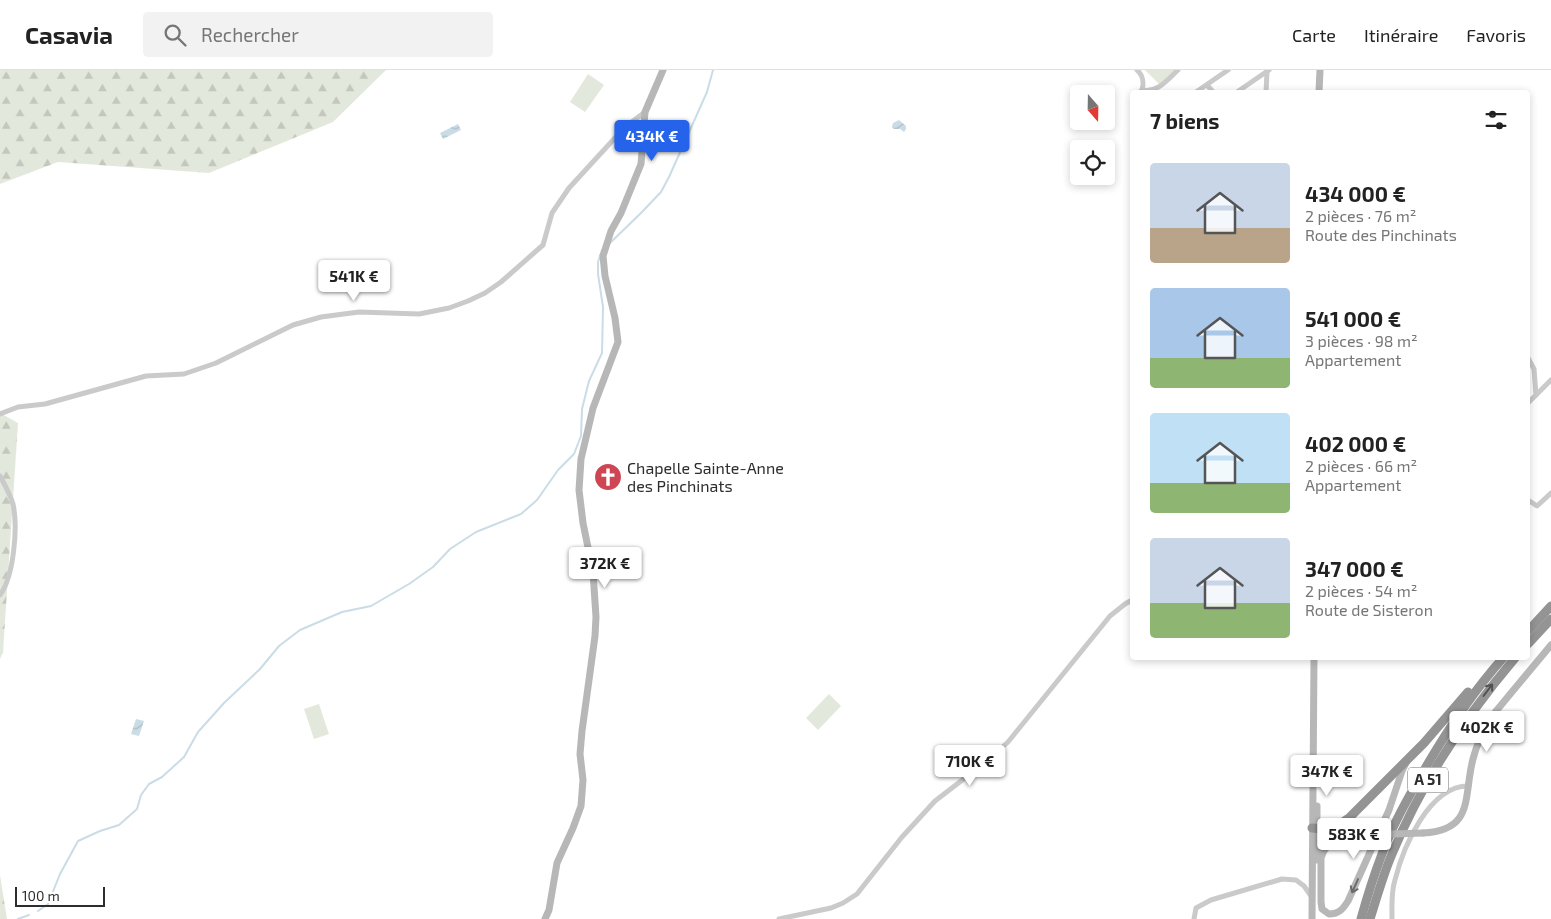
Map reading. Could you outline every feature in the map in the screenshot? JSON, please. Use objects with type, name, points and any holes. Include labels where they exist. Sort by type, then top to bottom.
[{"type":"highway","points":[[1530,627],[1551,606]]},
{"type":"highway","points":[[1530,642],[1551,619]]},
{"type":"highway","points":[[1315,832],[1329,829],[1342,823],[1407,760],[1496,660]]},
{"type":"highway","name":"A 51","points":[[1361,919],[1382,853],[1395,822],[1446,732],[1467,702],[1501,660]]},
{"type":"highway","name":"A 51","points":[[1370,919],[1392,855],[1423,789],[1455,736],[1489,688],[1513,660]]},
{"type":"street","points":[[545,919],[549,910],[557,863],[574,828],[581,806],[584,780],[580,754],[596,617],[593,572],[583,523],[579,490],[581,459],[593,408],[618,342],[602,256],[641,164],[645,112],[663,70]]},
{"type":"street","points":[[1137,70],[1141,73],[1144,84],[1141,90]]},
{"type":"street","points":[[1152,90],[1159,88],[1178,70]]},
{"type":"street","points":[[1199,90],[1228,70]]},
{"type":"street","points":[[1319,90],[1320,70]]},
{"type":"street","points":[[1240,90],[1268,71]]},
{"type":"street","points":[[1266,90],[1268,71]]},
{"type":"street","points":[[1207,85],[1211,90]]},
{"type":"street","points":[[0,414],[18,407],[45,404],[146,376],[190,372],[216,363],[293,326],[321,317],[359,312],[419,314],[449,308],[468,301],[485,293],[501,282],[543,245],[552,213],[568,188],[625,127],[645,112]]},
{"type":"street","points":[[1530,362],[1534,369],[1536,395]]},
{"type":"street","points":[[1530,401],[1551,380]]},
{"type":"street","points":[[0,476],[10,495],[14,515],[10,573],[0,595]]},
{"type":"street","points":[[1530,501],[1537,506],[1551,493]]},
{"type":"street","points":[[779,919],[831,908],[857,894],[920,816],[935,801],[987,762],[1008,742],[1110,616],[1130,601]]},
{"type":"street","points":[[1407,760],[1388,810],[1348,901],[1341,911],[1336,914],[1330,914],[1322,908],[1321,902],[1321,858],[1328,845],[1333,840],[1341,837],[1364,835],[1423,833],[1442,830],[1456,822],[1464,809],[1473,760],[1479,740],[1486,726],[1492,716],[1551,645]]},
{"type":"street","points":[[1313,919],[1317,895],[1313,763],[1314,660]]},
{"type":"street","points":[[1392,919],[1394,882],[1408,842],[1437,799],[1453,788],[1469,786]]},
{"type":"street","points":[[1315,832],[1341,837]]},
{"type":"street","points":[[1313,919],[1311,896],[1315,832]]},
{"type":"street","points":[[1194,919],[1196,908],[1211,900],[1282,879],[1296,880],[1304,886],[1311,896]]},
{"type":"street","points":[[803,919],[806,913]]},
{"type":"green space","points":[[0,70],[386,70],[333,122],[209,173],[58,162],[0,184]]},
{"type":"green space","points":[[1145,70],[1175,70],[1160,85]]},
{"type":"green space","points":[[588,74],[604,85],[585,112],[570,102]]},
{"type":"green space","points":[[0,413],[18,423],[3,652],[0,659]]},
{"type":"green space","points":[[829,694],[841,706],[818,730],[806,718]]},
{"type":"green space","points":[[319,704],[329,734],[314,739],[304,709]]},
{"type":"green space","points":[[0,875],[7,919],[0,919]]},
{"type":"water","points":[[899,120],[906,126],[904,132],[892,127],[893,123]]},
{"type":"water","points":[[458,124],[461,130],[443,139],[440,133]]},
{"type":"water","points":[[136,719],[144,721],[139,736],[131,734]]},
{"type":"waterway","points":[[609,244],[661,192],[707,92],[713,70]]},
{"type":"waterway","points":[[38,911],[48,904],[60,874],[78,841],[119,825],[137,809],[141,795],[149,784],[162,777],[184,757],[198,732],[224,703],[260,669],[279,646],[300,630],[342,612],[371,606],[409,584],[433,567],[450,549],[476,532],[521,514],[537,500],[558,470],[574,454],[581,436],[582,409],[589,381],[602,353],[603,307],[598,274],[598,262],[602,250]]},
{"type":"waterway","points":[[18,919],[29,915]]},
{"type":"place","name":"Chapelle Sainte-Anne des Pinchinats","points":[[608,477]]}]
